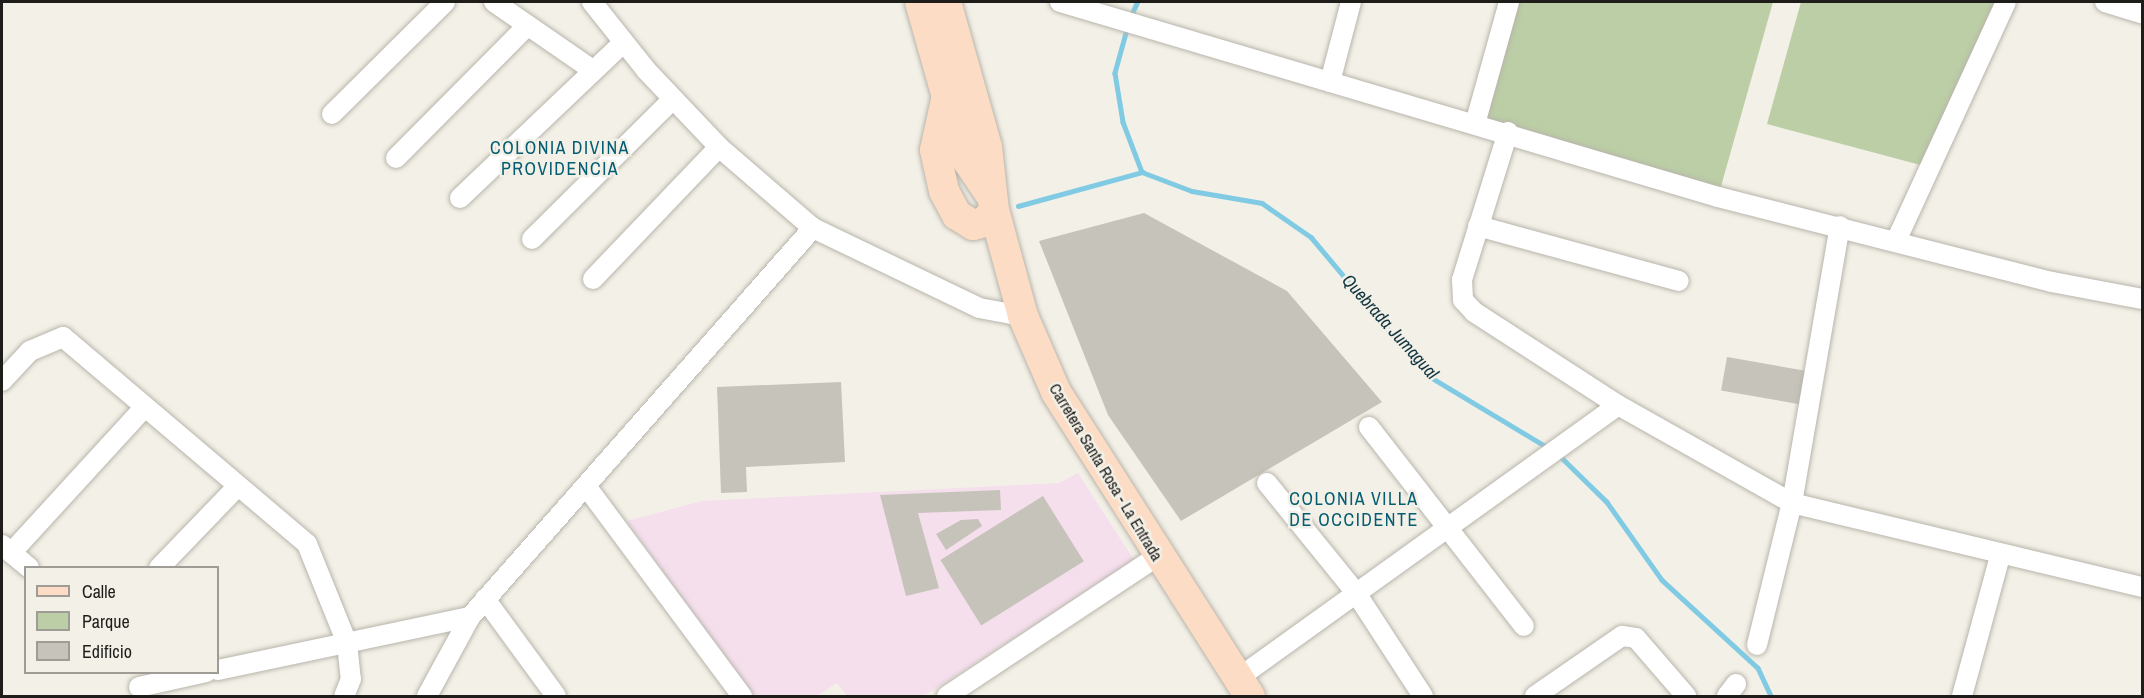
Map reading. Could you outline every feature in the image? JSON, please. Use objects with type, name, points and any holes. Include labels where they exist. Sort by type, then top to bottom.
[{"type":"main road","points":[[920,2],[963,154],[992,202]]},
{"type":"main road","points":[[946,2],[987,147],[992,202]]},
{"type":"main road","name":"Carretera Santa Rosa - La Entrada","points":[[992,202],[1023,315],[1056,392],[1156,557],[1244,688]]},
{"type":"street","points":[[332,114],[445,2]]},
{"type":"street","points":[[494,2],[594,71]]},
{"type":"street","points":[[592,2],[673,99],[720,147],[813,228],[979,308],[1023,315]]},
{"type":"street","points":[[1060,2],[1097,7],[1119,20],[1508,132],[1718,197],[1840,226],[2052,282],[2142,299]]},
{"type":"street","points":[[1330,82],[1351,2]]},
{"type":"street","points":[[1896,241],[2006,2]]},
{"type":"street","points":[[2105,2],[2142,13]]},
{"type":"street","points":[[1475,124],[1502,5]]},
{"type":"street","points":[[396,158],[528,25]]},
{"type":"street","points":[[460,198],[624,42]]},
{"type":"street","points":[[532,239],[673,99]]},
{"type":"street","points":[[1508,132],[1462,280],[1463,300],[1544,360],[1618,405],[1792,503],[2000,556],[2142,587]]},
{"type":"street","points":[[593,279],[720,147]]},
{"type":"street","points":[[1478,226],[1678,281]]},
{"type":"street","points":[[1757,645],[1792,503],[1840,226]]},
{"type":"street","points":[[427,696],[470,617],[813,228]]},
{"type":"street","points":[[2,381],[30,351],[63,337],[307,544],[347,643],[351,679],[344,696]]},
{"type":"street","points":[[1244,688],[1356,593],[1566,445],[1618,405]]},
{"type":"street","points":[[28,566],[6,549],[145,407]]},
{"type":"street","points":[[1369,427],[1524,626]]},
{"type":"street","points":[[1267,483],[1356,593],[1422,696]]},
{"type":"street","points":[[160,566],[238,486]]},
{"type":"street","points":[[585,486],[742,696]]},
{"type":"street","points":[[1962,696],[2000,556]]},
{"type":"street","points":[[947,696],[1156,557]]},
{"type":"street","points":[[485,600],[556,696]]},
{"type":"street","points":[[219,670],[470,617]]},
{"type":"street","points":[[1535,696],[1622,636],[1636,638],[1686,696]]},
{"type":"street","points":[[134,685],[195,674]]},
{"type":"shaded area","points":[[1078,473],[1134,560],[924,696],[847,696],[837,683],[817,696],[752,696],[627,521],[702,501],[1059,483]]},
{"type":"green space","points":[[1507,2],[1773,2],[1718,197],[1475,124]]},
{"type":"green space","points":[[1801,2],[2004,2],[1928,167],[1767,124]]},
{"type":"building","points":[[1144,213],[1287,291],[1382,402],[1181,521],[1108,415],[1039,241]]},
{"type":"building","points":[[1727,357],[1807,371],[1801,405],[1721,390]]},
{"type":"building","points":[[841,382],[845,462],[746,467],[747,492],[721,493],[717,387]]},
{"type":"building","points":[[1000,490],[1001,510],[918,513],[939,588],[906,596],[880,495]]},
{"type":"building","points":[[1043,496],[1084,561],[981,625],[940,560]]},
{"type":"building","points":[[978,519],[982,526],[946,550],[936,534],[961,520]]},
{"type":"waterway","points":[[1130,18],[1137,2]]},
{"type":"waterway","points":[[1128,26],[1115,73],[1123,122],[1142,172]]},
{"type":"waterway","name":"Quebrada Jumagual","points":[[1018,206],[1142,172],[1192,191],[1262,203],[1311,237],[1427,375],[1550,449]]},
{"type":"waterway","name":"Quebrada Jumagual","points":[[1559,455],[1607,502],[1662,580],[1758,668],[1771,696]]},
{"type":"district","name":"COLONIA DIVINA PROVIDENCIA","points":[[560,159]]},
{"type":"district","name":"COLONIA VILLA DE OCCIDENTE","points":[[1354,510]]}]
